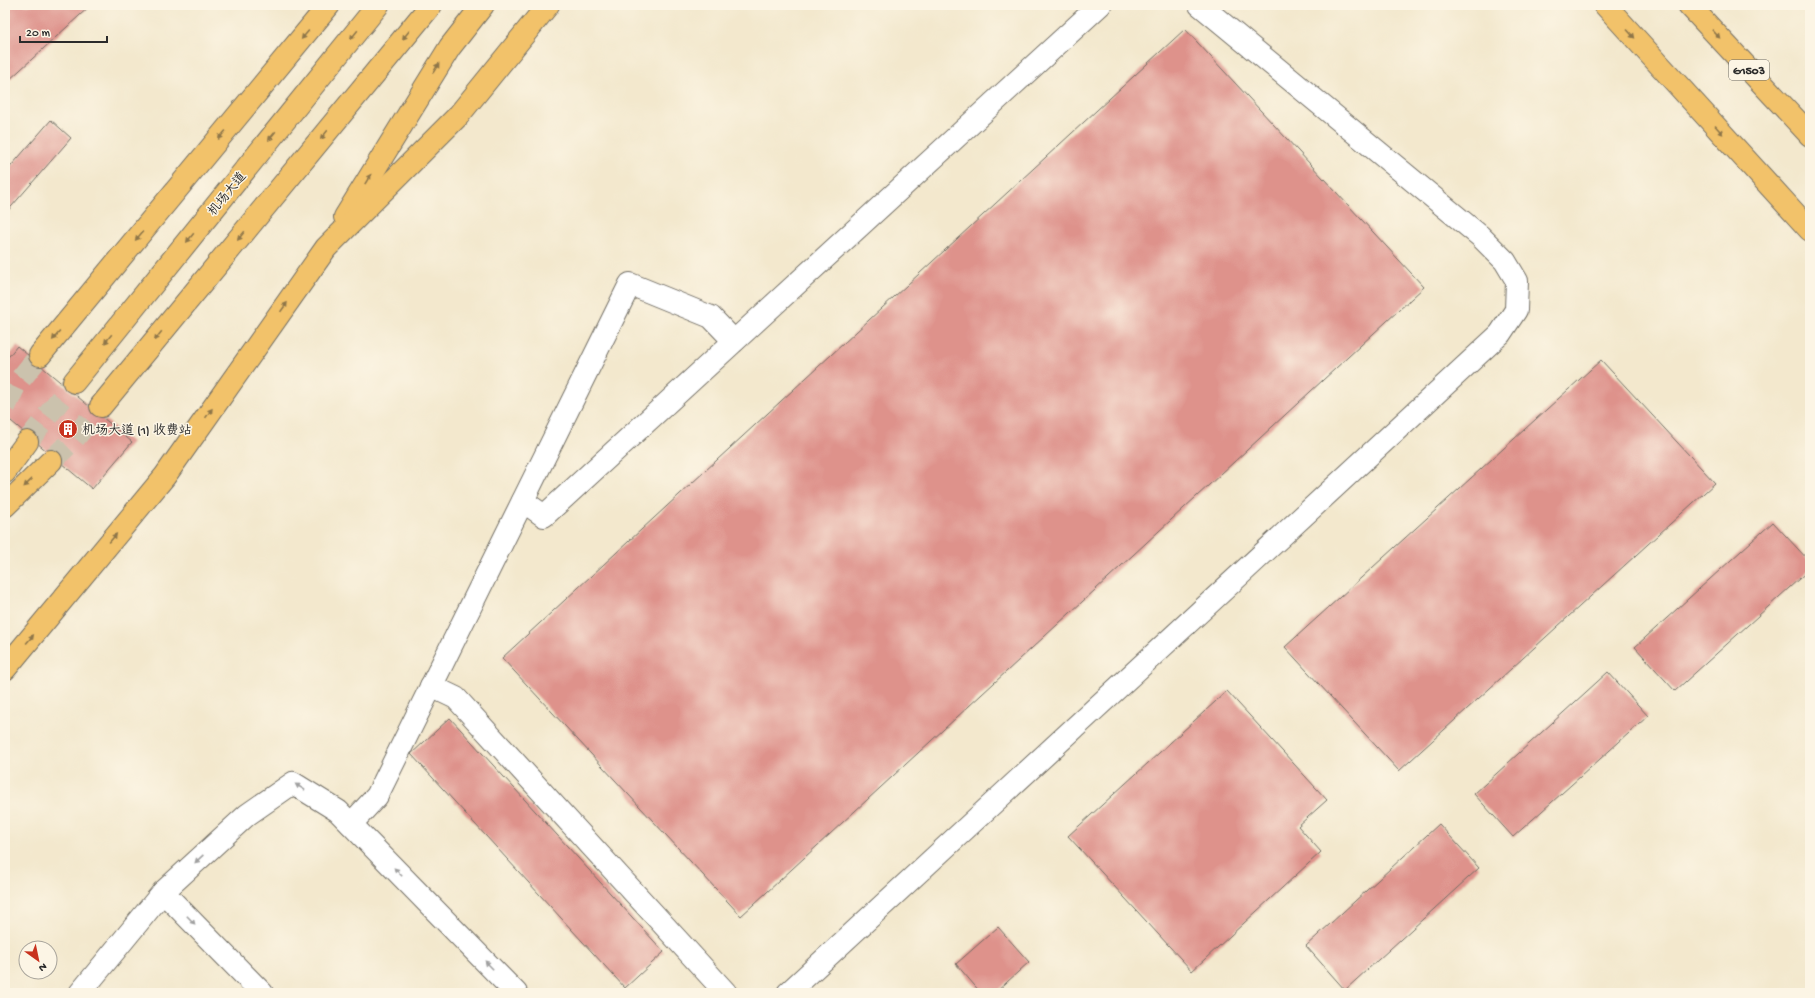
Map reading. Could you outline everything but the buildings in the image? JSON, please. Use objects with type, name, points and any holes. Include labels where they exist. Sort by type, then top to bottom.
[{"type":"main road","points":[[40,355],[330,5]]},
{"type":"main road","name":"机场大道","points":[[74,382],[378,5]]},
{"type":"main road","points":[[101,406],[431,5]]},
{"type":"main road","points":[[5,669],[164,476],[326,248],[450,47],[483,5]]},
{"type":"main road","points":[[326,248],[458,116],[548,5]]},
{"type":"main road","points":[[1605,5],[1810,230]]},
{"type":"main road","name":"G1503","points":[[1689,5],[1810,135]]},
{"type":"main road","points":[[5,472],[27,442]]},
{"type":"main road","points":[[5,506],[51,461]]},
{"type":"street","points":[[523,501],[544,516],[1100,5]]},
{"type":"street","points":[[788,993],[1500,334],[1516,310],[1517,281],[1505,261],[1480,236],[1200,5]]},
{"type":"street","points":[[351,824],[377,796],[630,284],[711,317],[734,341]]},
{"type":"street","points":[[431,686],[456,698],[726,993]]},
{"type":"street","points":[[80,993],[163,892],[247,815],[293,783],[338,811],[516,993]]},
{"type":"street","points":[[163,892],[262,993]]},
{"type":"tunnel","points":[[5,407],[15,386],[40,355]]},
{"type":"tunnel","points":[[27,442],[74,382]]},
{"type":"tunnel","points":[[51,461],[73,440],[101,406]]},
{"type":"place","name":"机场大道 (1) 收费站","points":[[68,429]]}]
